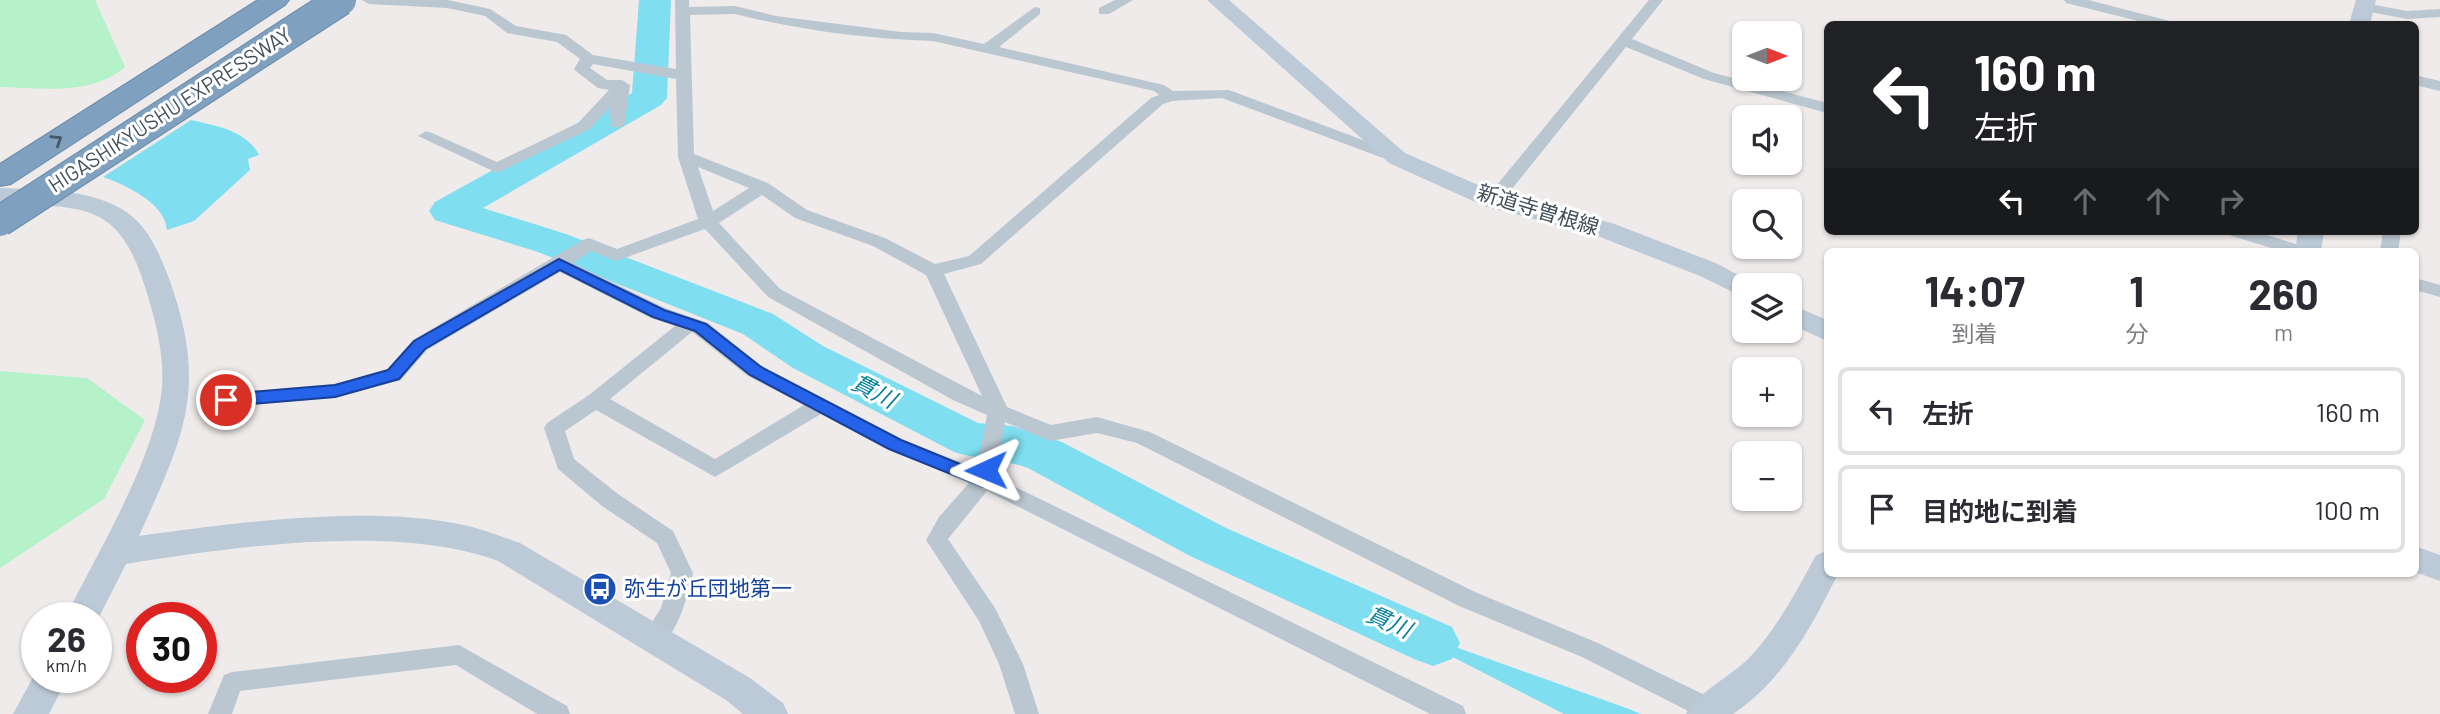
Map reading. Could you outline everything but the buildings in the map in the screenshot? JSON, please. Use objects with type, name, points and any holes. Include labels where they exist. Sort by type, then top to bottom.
[{"type":"highway","name":"HIGASHIKYUSHU EXPRESSWAY","points":[[0,177],[276,0]]},
{"type":"highway","name":"HIGASHIKYUSHU EXPRESSWAY","points":[[0,221],[341,0]]},
{"type":"street","points":[[369,0],[462,4],[490,13],[512,30],[561,38],[588,58],[631,68],[679,74]]},
{"type":"street","points":[[1104,11],[1126,0]]},
{"type":"street","name":"新道寺曽根線","points":[[1217,0],[1397,158],[1493,201],[1603,229],[1732,282]]},
{"type":"street","points":[[1493,201],[1656,0]]},
{"type":"street","points":[[2071,0],[2153,21]]},
{"type":"street","points":[[1170,96],[1159,88],[933,37],[901,36],[776,20],[735,10],[682,5],[679,74],[685,157],[704,223],[774,293],[996,417],[1050,433],[1097,425],[1143,437],[1467,599],[1590,650],[1711,713],[1759,674],[1794,628],[1824,570]]},
{"type":"street","points":[[986,50],[1035,11]]},
{"type":"street","points":[[2363,11],[2407,15],[2440,13]]},
{"type":"street","points":[[1624,41],[1709,76],[1824,107]]},
{"type":"street","points":[[588,58],[582,69],[603,85],[622,85]]},
{"type":"street","points":[[614,63],[622,85],[617,109],[618,124]]},
{"type":"street","points":[[2419,82],[2440,86]]},
{"type":"street","points":[[426,136],[497,168],[584,126],[622,85]]},
{"type":"street","points":[[933,271],[975,260],[1157,101],[1170,96],[1224,93],[1397,158]]},
{"type":"street","points":[[685,157],[762,187],[801,215],[879,242],[933,271],[996,417],[984,475],[943,526],[937,540],[988,615],[1011,664],[1027,714]]},
{"type":"street","points":[[226,400],[335,391],[394,375],[420,345],[589,244],[616,255],[635,250],[704,223],[762,187]]},
{"type":"street","points":[[0,196],[64,199],[95,205],[112,213],[133,229],[148,257],[161,295],[174,350],[175,398],[161,449],[117,552],[90,602]]},
{"type":"street","points":[[2249,235],[2292,248]]},
{"type":"street","points":[[562,262],[658,313],[701,328],[755,371],[895,444],[984,475],[1454,714]]},
{"type":"street","points":[[2419,285],[2440,291]]},
{"type":"street","points":[[1802,319],[1824,330]]},
{"type":"street","points":[[653,639],[672,611],[682,573],[665,537],[610,500],[565,463],[554,428],[596,400],[689,324]]},
{"type":"street","points":[[596,400],[715,469],[820,405]]},
{"type":"street","points":[[117,552],[204,538],[415,529],[482,540],[509,552],[738,689],[770,714]]},
{"type":"street","points":[[2419,560],[2440,568]]},
{"type":"street","points":[[220,714],[232,682],[459,655],[558,714]]},
{"type":"street","points":[[31,714],[42,693]]},
{"type":"green space","points":[[0,0],[95,0],[125,67],[112,76],[82,86],[49,89],[0,87]]},
{"type":"green space","points":[[0,371],[87,378],[145,420],[104,499],[0,568]]},
{"type":"water","points":[[191,120],[220,127],[238,135],[259,155],[248,159],[250,170],[194,221],[167,230],[165,220],[152,203],[133,190],[103,177]]},
{"type":"water","points":[[1380,620],[1629,709],[1641,714],[1564,714]]},
{"type":"waterway","name":"貫川","points":[[655,0],[649,98],[449,211],[552,243],[758,324],[808,357],[970,440],[1012,444],[1045,455],[1208,542],[1433,643]]},
{"type":"place","name":"弥生が丘団地第一","points":[[600,589]]},
{"type":"route","points":[[226,400],[335,391],[394,375],[420,345],[559,264],[658,313],[701,328],[755,371],[895,444],[983,480],[986,470]]}]
